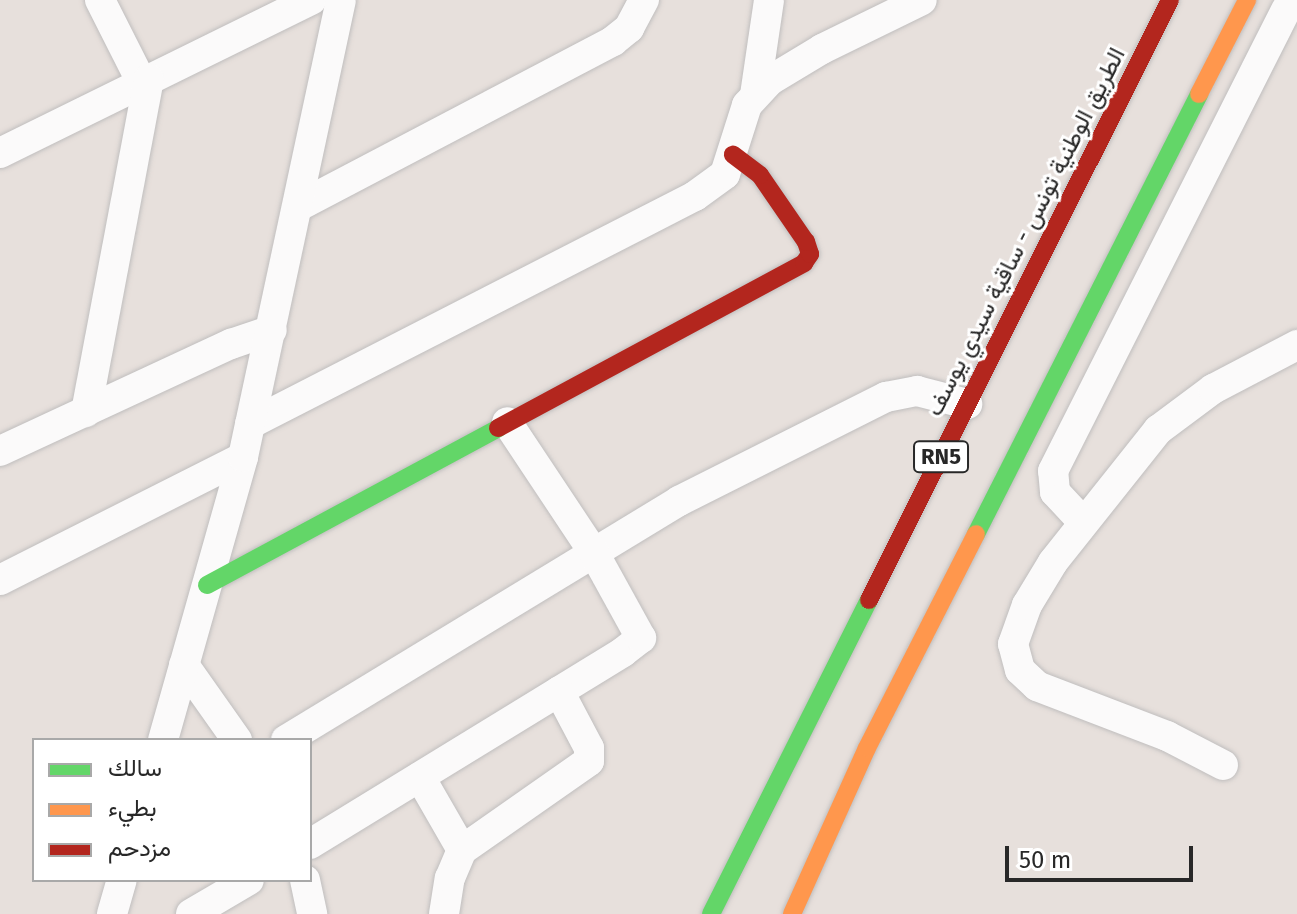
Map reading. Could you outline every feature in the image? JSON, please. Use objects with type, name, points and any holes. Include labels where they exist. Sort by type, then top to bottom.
[{"type":"main road","name":"الطريق الوطنية تونس - ساقية سيدي يوسف","points":[[711,914],[1170,0]]},
{"type":"main road","name":"RN5","points":[[792,914],[867,748],[1247,0]]},
{"type":"main road","points":[[207,585],[686,328],[808,259],[810,254],[806,242],[760,175],[733,155]]},
{"type":"street","points":[[86,412],[146,81],[100,0]]},
{"type":"street","points":[[0,153],[311,0]]},
{"type":"street","points":[[164,738],[243,457],[341,0]]},
{"type":"street","points":[[299,206],[613,41],[629,28],[644,0]]},
{"type":"street","points":[[755,95],[769,0]]},
{"type":"street","points":[[250,424],[695,196],[725,174],[743,113],[755,95],[795,64],[922,0]]},
{"type":"street","points":[[1083,522],[1055,492],[1053,471],[1285,10]]},
{"type":"street","points":[[0,451],[231,344],[272,330]]},
{"type":"street","points":[[1223,765],[1167,736],[1037,686],[1016,663],[1013,644],[1027,605],[1083,522],[1134,456],[1182,409],[1297,345]]},
{"type":"street","points":[[289,738],[679,501],[894,393],[917,391],[967,404]]},
{"type":"street","points":[[312,843],[641,638],[594,553],[507,422]]},
{"type":"street","points":[[0,580],[243,457]]},
{"type":"street","points":[[184,665],[236,738]]},
{"type":"street","points":[[444,914],[450,878],[462,850],[589,761],[589,748],[559,691]]},
{"type":"street","points":[[420,777],[462,850]]},
{"type":"street","points":[[112,914],[121,882]]},
{"type":"street","points":[[191,914],[246,882]]},
{"type":"street","points":[[305,882],[312,914]]},
{"type":"traffic: fast","points":[[976,534],[1199,94]]},
{"type":"traffic: fast","points":[[207,585],[498,428]]},
{"type":"traffic: fast","points":[[711,914],[869,600]]},
{"type":"traffic: slow","points":[[1199,94],[1247,0]]},
{"type":"traffic: slow","points":[[792,914],[867,748],[976,534]]},
{"type":"traffic: jam","points":[[869,600],[1170,0]]},
{"type":"traffic: jam","points":[[498,428],[804,263],[810,254],[806,242],[760,175],[733,155]]}]
